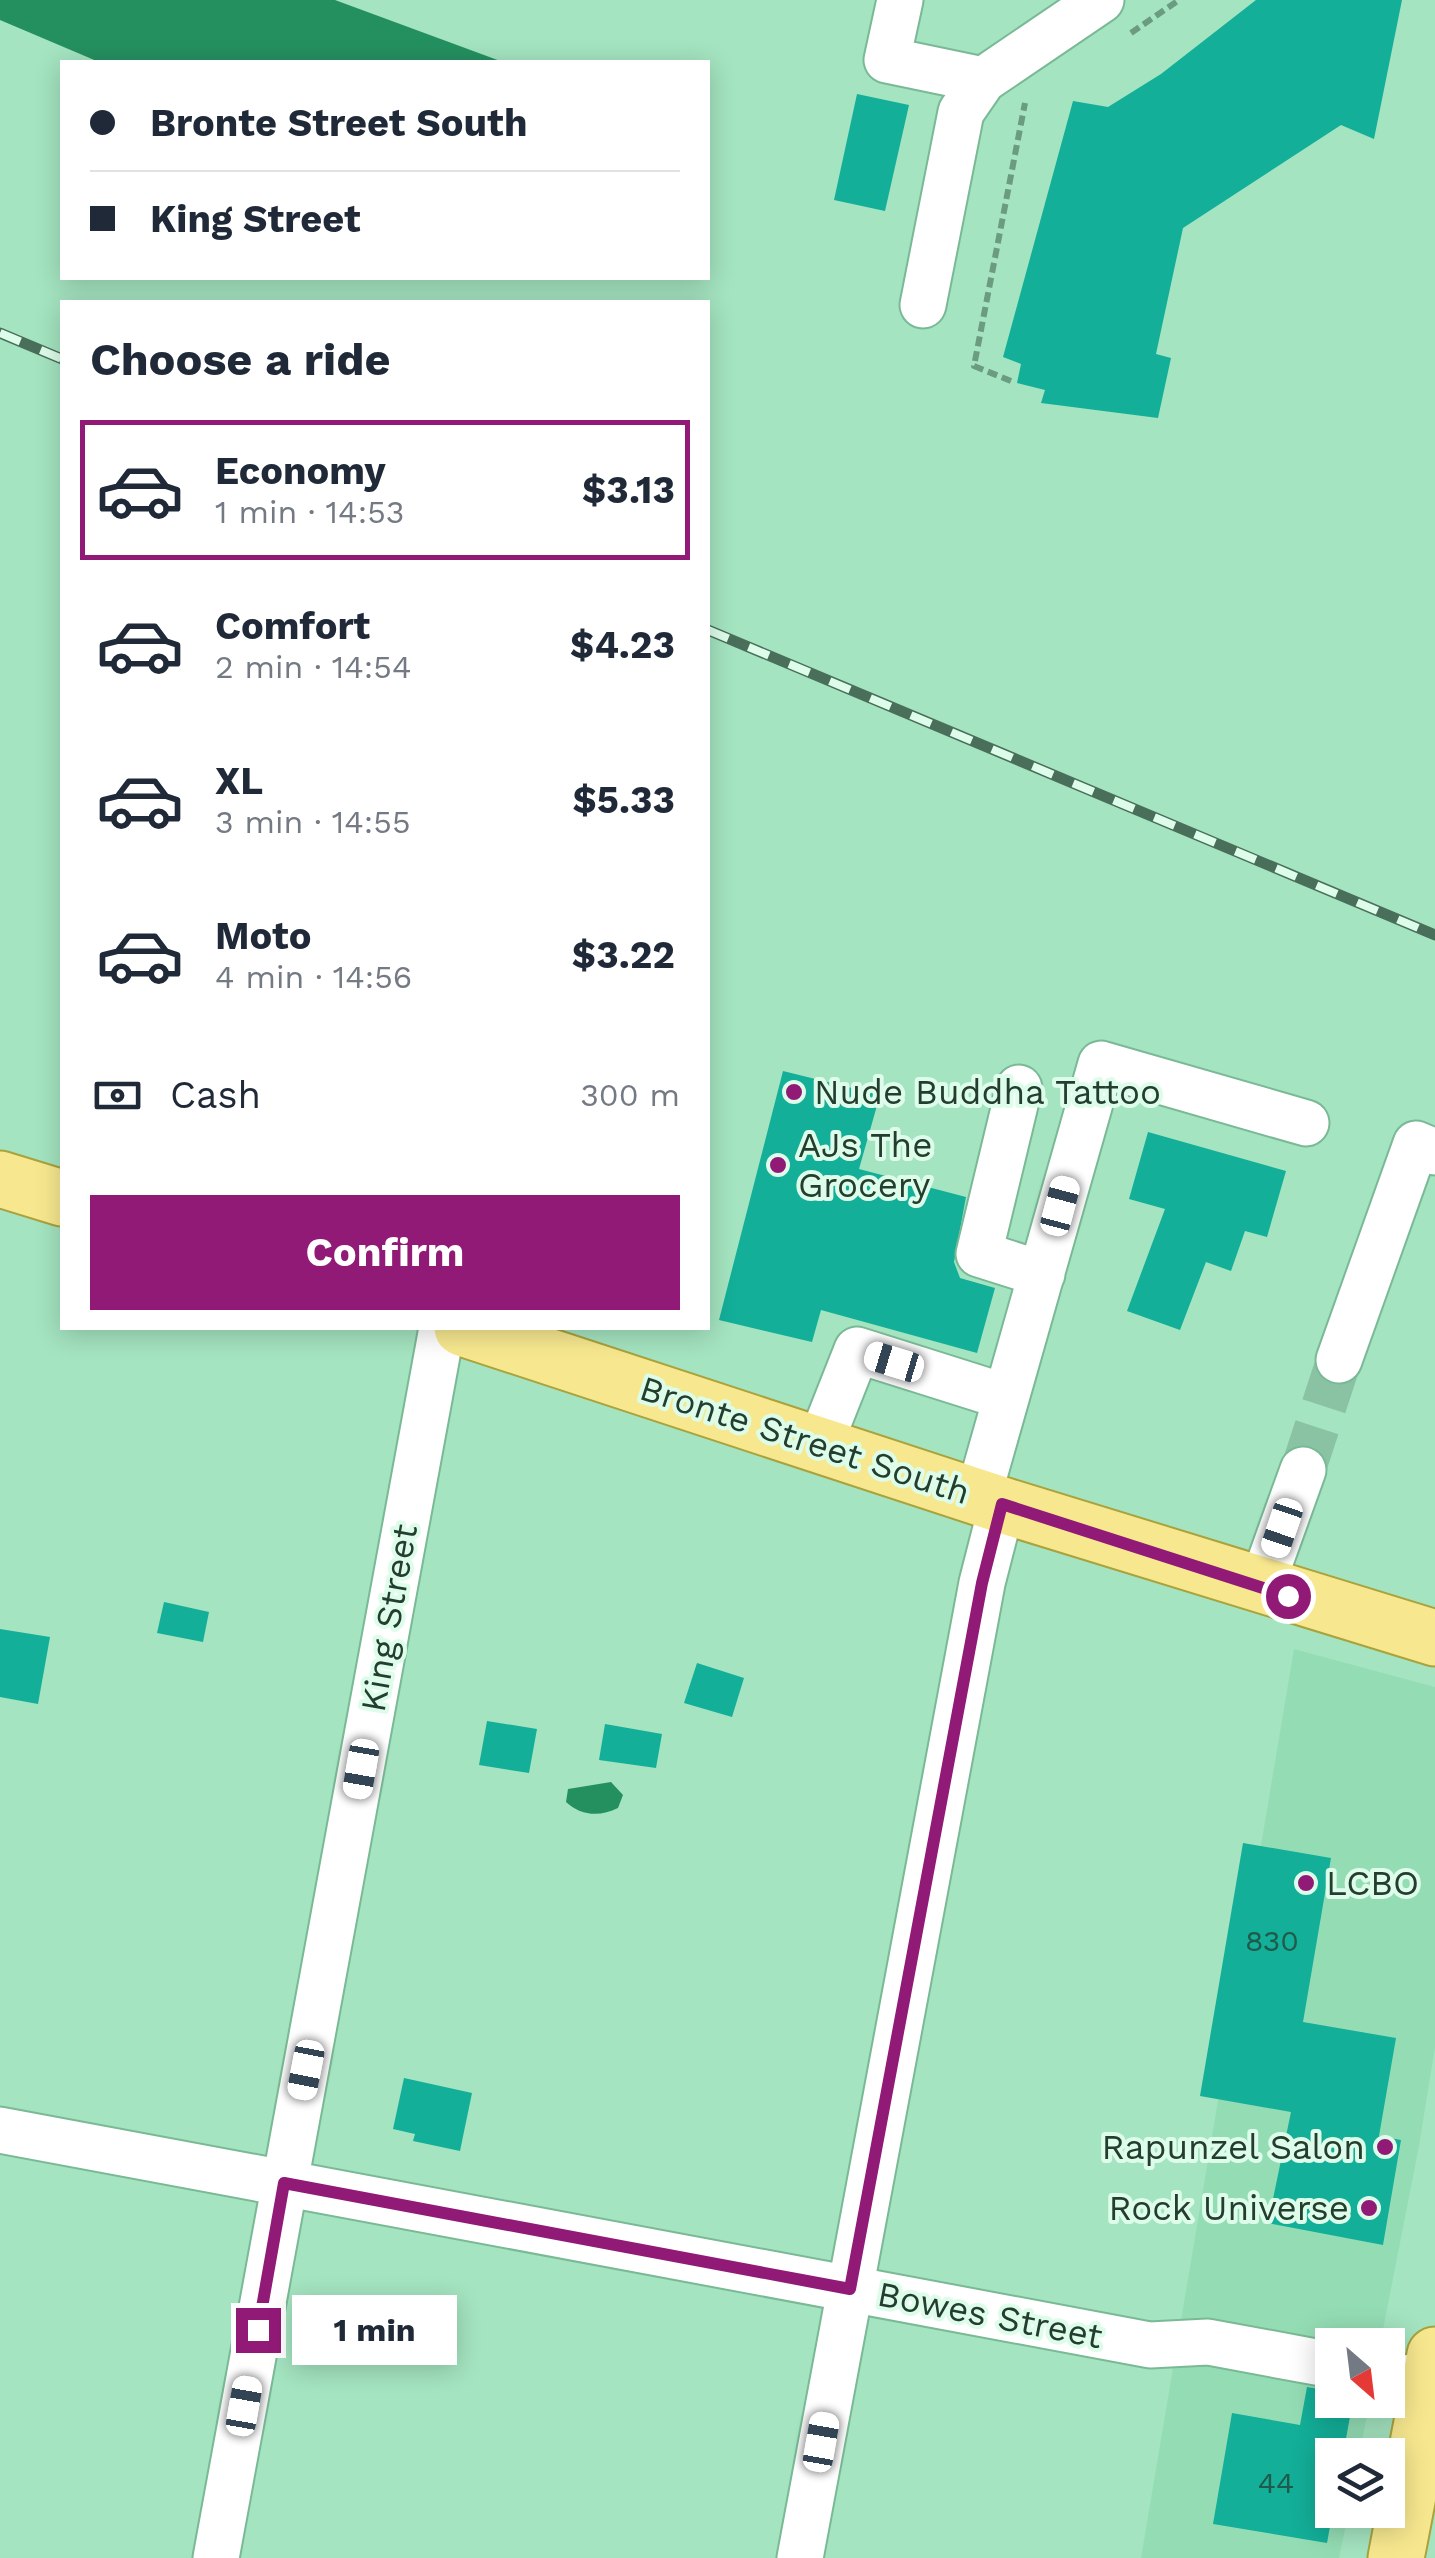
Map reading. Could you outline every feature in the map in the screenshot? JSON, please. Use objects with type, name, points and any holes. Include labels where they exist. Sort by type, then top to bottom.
[{"type":"main road","points":[[0,1179],[60,1197]]},
{"type":"main road","name":"Bronte Street South","points":[[468,1330],[990,1501],[1435,1638]]},
{"type":"main road","points":[[1396,2558],[1418,2371]]},
{"type":"street","points":[[900,0],[887,60],[983,80]]},
{"type":"street","points":[[922,305],[960,112],[983,80],[1101,0]]},
{"type":"street","points":[[800,2558],[982,1583],[1006,1397],[1101,1064],[1306,1123]]},
{"type":"street","points":[[1019,1088],[979,1254],[1042,1274]]},
{"type":"street","points":[[1340,1360],[1416,1144],[1435,1152]]},
{"type":"street","name":"King Street","points":[[216,2558],[442,1330]]},
{"type":"street","points":[[819,1446],[856,1350],[1006,1397]]},
{"type":"street","points":[[1262,1587],[1302,1470]]},
{"type":"street","name":"Bowes Street","points":[[0,2130],[1150,2345],[1208,2342],[1315,2362]]},
{"type":"path","points":[[1116,44],[1179,0]]},
{"type":"path","points":[[1011,381],[974,366],[1025,100]]},
{"type":"shaded area","points":[[0,0],[335,0],[498,60],[94,60],[0,20]]},
{"type":"shaded area","points":[[1294,1649],[1435,1687],[1435,2047],[1419,2146],[1383,2328],[1315,2328],[1315,2418],[1366,2418],[1362,2438],[1315,2438],[1315,2528],[1345,2528],[1339,2558],[1141,2558]]},
{"type":"shaded area","points":[[611,1782],[623,1795],[618,1808],[591,1814],[566,1802],[568,1789]]},
{"type":"building","points":[[1256,0],[1402,0],[1374,139],[1341,125],[1183,228],[1156,354],[1171,358],[1158,418],[1041,403],[1045,390],[1017,383],[1021,364],[1003,357],[1073,101],[1108,107],[1161,74]]},
{"type":"building","points":[[857,94],[909,105],[885,211],[834,200]]},
{"type":"building","points":[[783,1071],[880,1095],[859,1169],[966,1197],[954,1262],[960,1278],[995,1288],[977,1353],[821,1310],[812,1342],[719,1320]]},
{"type":"building","points":[[1148,1132],[1286,1171],[1267,1237],[1245,1231],[1231,1271],[1206,1262],[1180,1330],[1127,1311],[1165,1209],[1129,1199]]},
{"type":"building","points":[[164,1602],[209,1612],[203,1642],[157,1633]]},
{"type":"building","points":[[0,1629],[50,1637],[38,1704],[0,1697]]},
{"type":"building","points":[[697,1663],[744,1678],[732,1717],[684,1703]]},
{"type":"building","points":[[487,1721],[537,1729],[529,1773],[479,1765]]},
{"type":"building","points":[[605,1724],[662,1734],[656,1768],[599,1760]]},
{"type":"building","points":[[1243,1843],[1331,1858],[1303,2022],[1396,2038],[1379,2136],[1401,2140],[1383,2245],[1268,2223],[1291,2112],[1200,2096]]},
{"type":"building","points":[[404,2078],[472,2093],[460,2151],[413,2141],[415,2134],[393,2129]]},
{"type":"building","points":[[1307,2387],[1315,2388],[1315,2418],[1350,2418],[1346,2438],[1315,2438],[1315,2528],[1330,2528],[1327,2543],[1213,2524],[1232,2413],[1300,2425]]},
{"type":"tunnel","points":[[1303,1470],[1339,1360]]},
{"type":"railway","points":[[0,333],[60,358]]},
{"type":"railway","points":[[710,631],[1435,935]]},
{"type":"place","name":"Nude Buddha Tattoo","points":[[794,1092]]},
{"type":"place","name":"AJs The Grocery","points":[[778,1165]]},
{"type":"place","name":"LCBO","points":[[1306,1883]]},
{"type":"place","name":"Rapunzel Salon","points":[[1385,2147]]},
{"type":"place","name":"Rock Universe","points":[[1369,2208]]},
{"type":"route","points":[[258,2330],[284,2183],[850,2289],[982,1583],[1002,1504],[1288,1596]]}]
